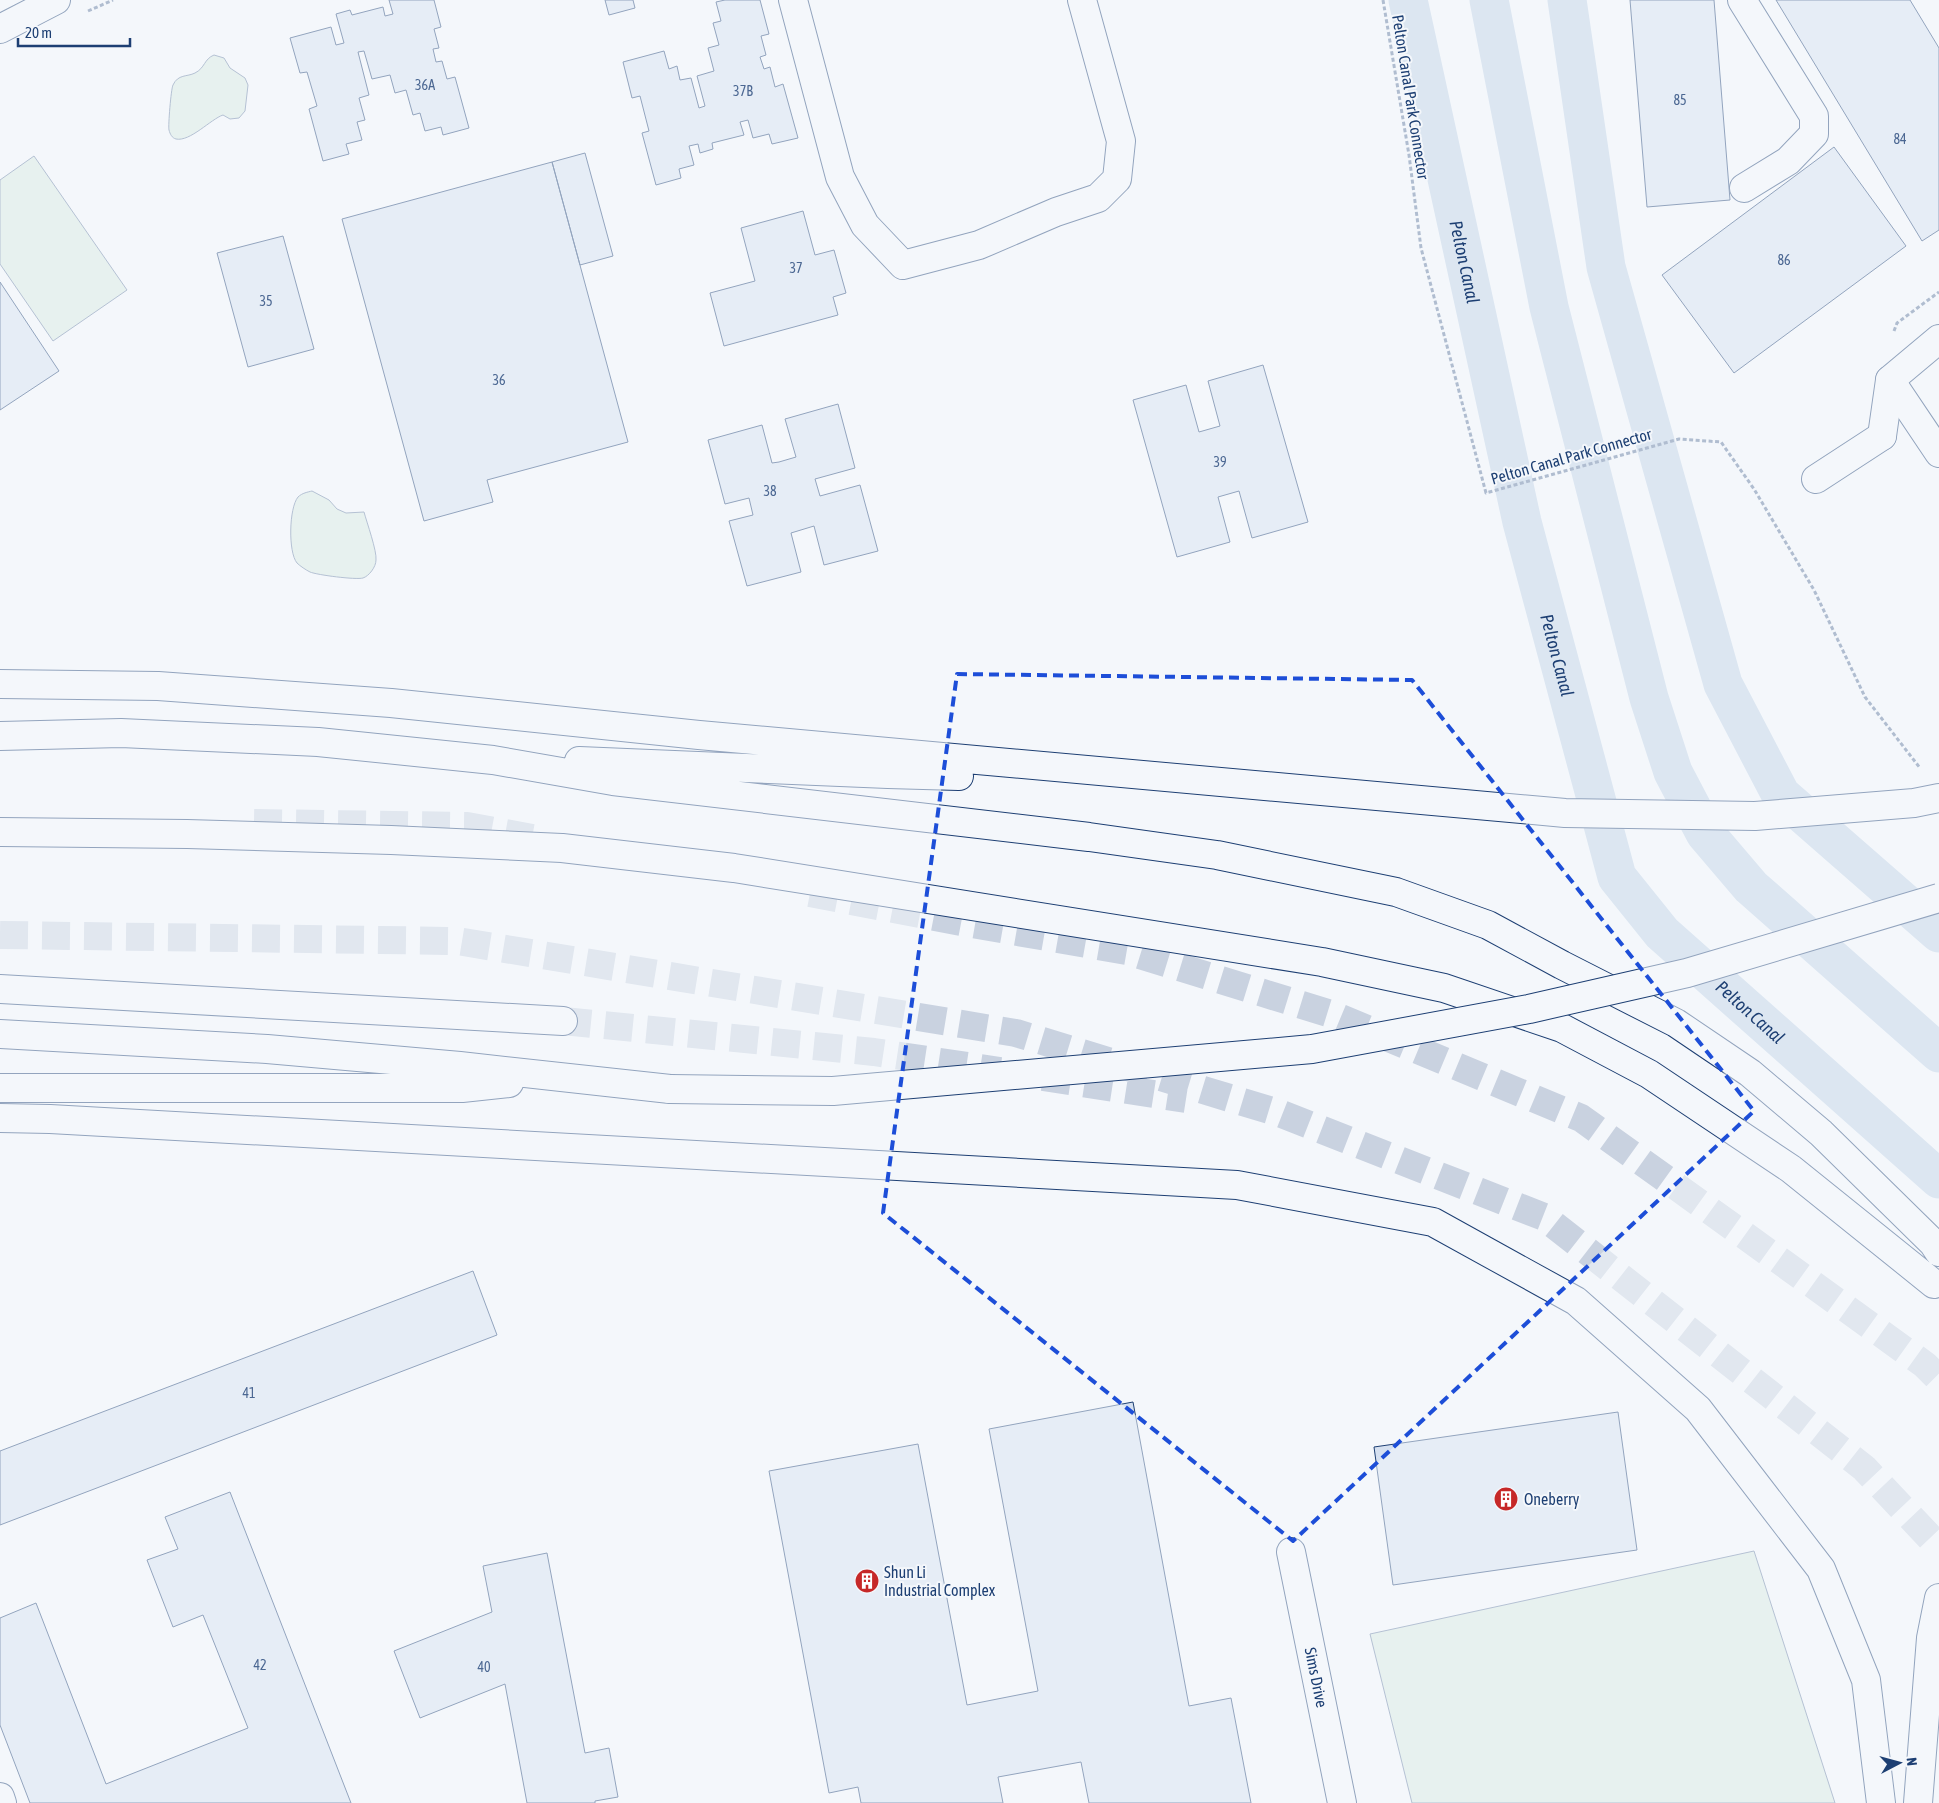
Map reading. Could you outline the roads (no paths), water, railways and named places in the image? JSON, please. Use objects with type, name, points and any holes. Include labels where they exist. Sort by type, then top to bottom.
[{"type":"main road","points":[[0,29],[56,0]]},
{"type":"main road","points":[[793,0],[840,177],[865,225],[903,265],[979,245],[1056,212],[1098,198],[1117,179],[1121,141],[1082,0]]},
{"type":"main road","points":[[1742,0],[1814,116],[1814,134],[1788,161],[1744,188]]},
{"type":"main road","points":[[1882,436],[1890,380],[1939,339]]},
{"type":"main road","points":[[1890,380],[1936,441]]},
{"type":"main road","points":[[1816,479],[1882,436],[1936,441]]},
{"type":"main road","points":[[0,684],[158,686],[392,703],[699,735],[1565,813],[1755,816],[1914,803],[1939,798]]},
{"type":"main road","points":[[0,736],[121,733],[308,742],[493,760],[613,781],[1089,837],[1218,855],[1396,892],[1488,926],[1562,966],[1676,1022],[1750,1073],[1821,1133],[1933,1243],[1939,1252]]},
{"type":"main road","points":[[493,760],[611,761],[888,774],[1185,780]]},
{"type":"main road","points":[[0,832],[187,834],[391,840],[562,848],[734,868],[1322,962],[1444,988],[1562,1028],[1648,1074],[1791,1169],[1934,1284]]},
{"type":"main road","points":[[0,1034],[267,1049],[460,1066],[670,1089],[833,1091],[1312,1049],[1529,1009],[1687,973],[1939,898]]},
{"type":"main road","points":[[0,989],[563,1022]]},
{"type":"main road","points":[[0,1088],[462,1088],[561,1078]]},
{"type":"main road","points":[[0,1118],[387,1137],[1237,1185],[1433,1222],[1576,1301],[1698,1409],[1821,1569],[1866,1680],[1881,1803]]},
{"type":"main road","name":"Sims Drive","points":[[1291,1552],[1342,1803]]},
{"type":"main road","points":[[1918,1803],[1931,1638],[1939,1598]]},
{"type":"main road","points":[[0,1797],[2,1803]]},
{"type":"waterway","name":"Pelton Canal","points":[[1408,0],[1522,522],[1617,877],[1662,933],[1939,1179]]},
{"type":"waterway","name":"Pelton Canal","points":[[1489,0],[1549,307],[1649,698],[1673,772],[1705,833],[1751,887],[1939,1053]]},
{"type":"waterway","name":"Pelton Canal","points":[[1567,0],[1606,267],[1723,684],[1781,795],[1939,933]]},
{"type":"tunnel","points":[[254,823],[467,826],[532,838]]},
{"type":"tunnel","points":[[810,893],[1127,951],[1331,1014],[1581,1118],[1925,1365],[1939,1379]]},
{"type":"tunnel","points":[[0,935],[457,941],[1016,1033],[1279,1113],[1544,1217],[1864,1468],[1939,1547]]},
{"type":"tunnel","points":[[563,1021],[874,1052],[1000,1071]]},
{"type":"tunnel","points":[[1043,1077],[1186,1099]]},
{"type":"place","name":"Oneberry","points":[[1506,1499]]},
{"type":"place","name":"Shun Li Industrial Complex","points":[[867,1581]]}]
